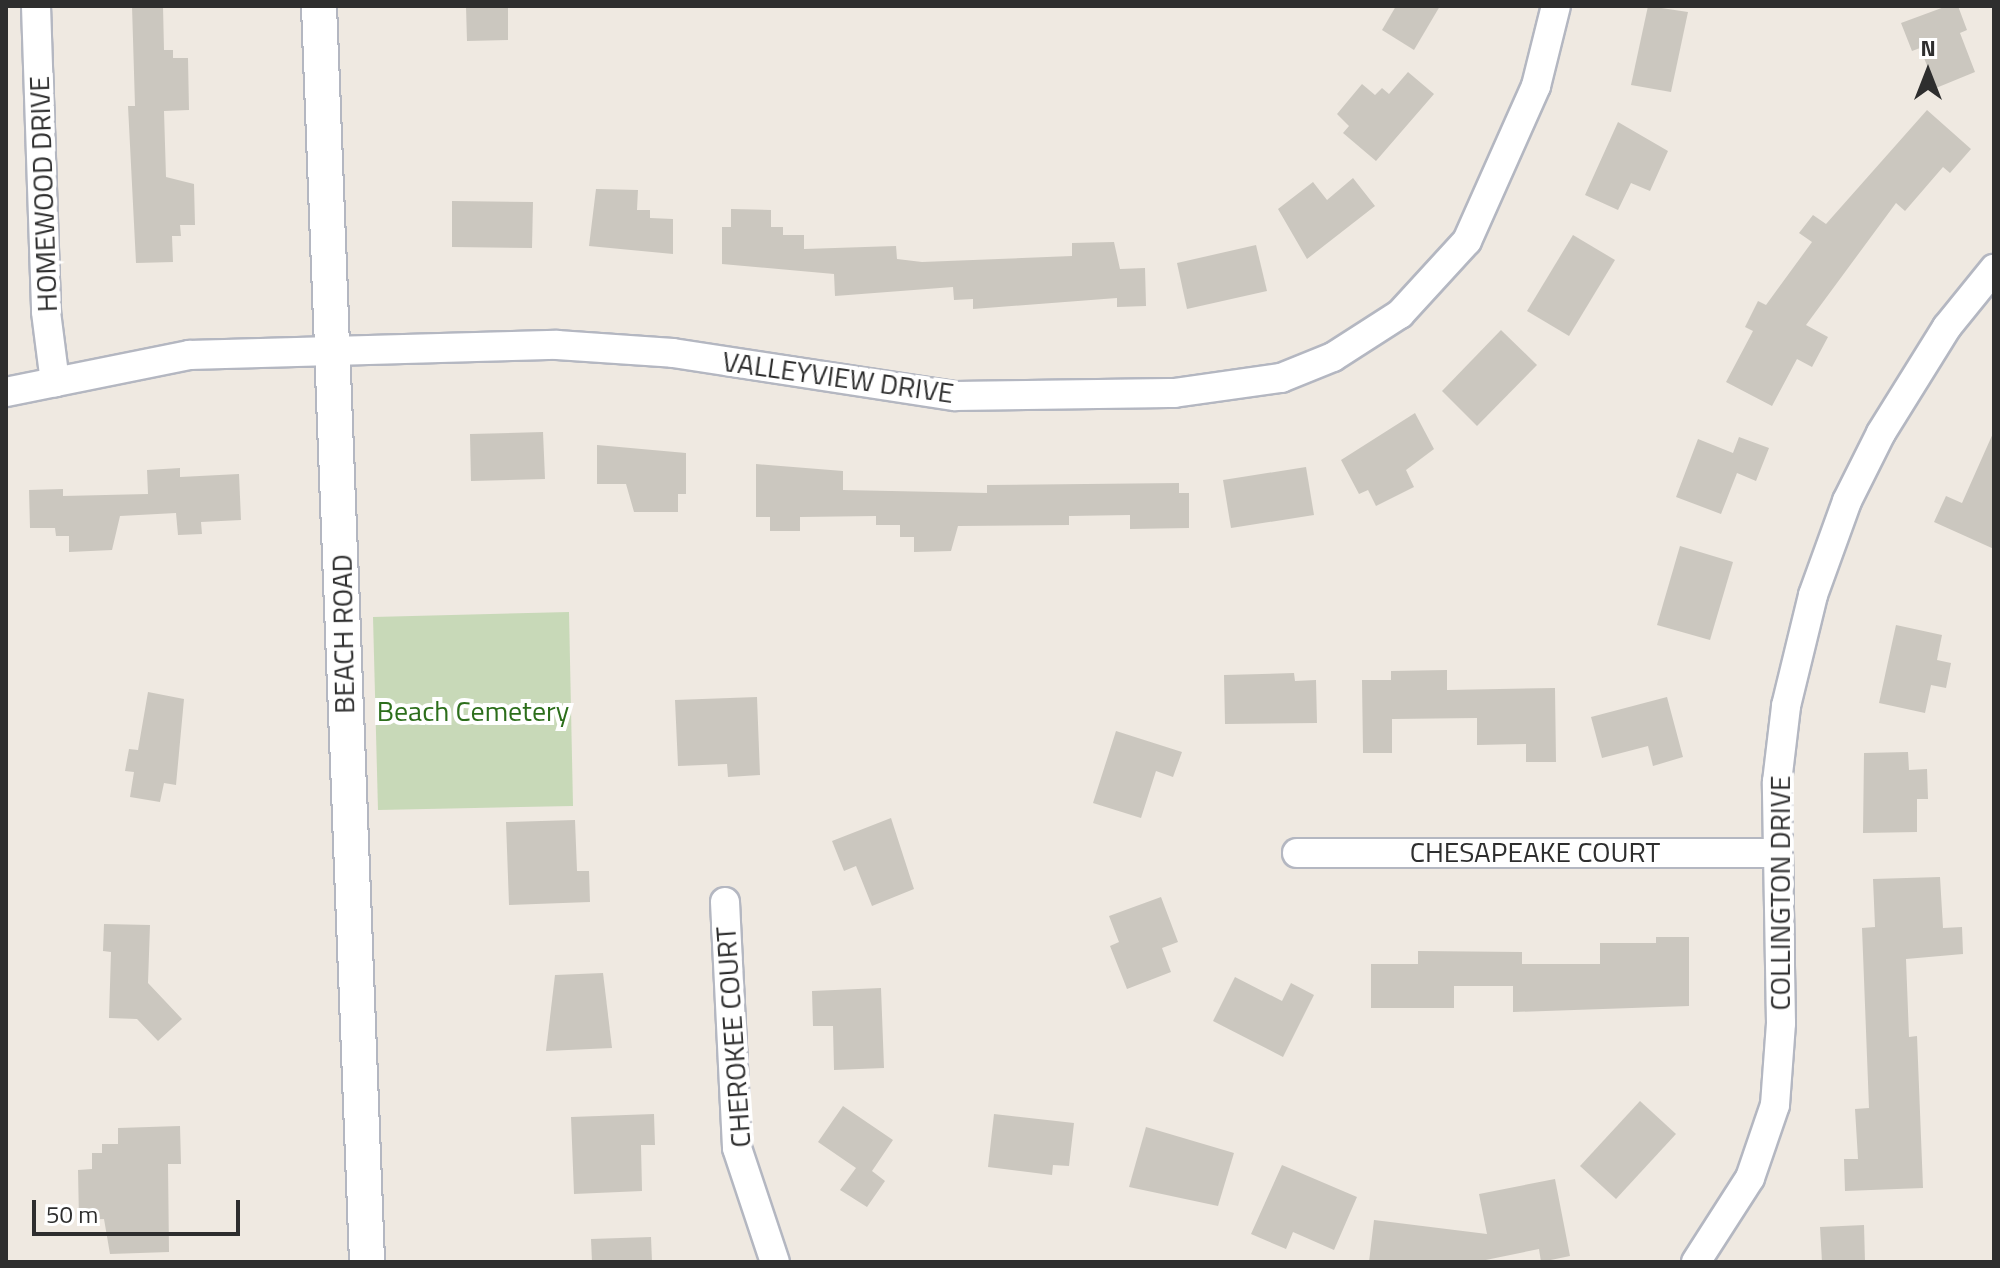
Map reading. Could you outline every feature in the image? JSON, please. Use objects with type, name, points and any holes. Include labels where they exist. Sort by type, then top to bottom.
[{"type":"street","name":"HOMEWOOD DRIVE","points":[[36,6],[46,312],[55,382]]},
{"type":"street","name":"BEACH ROAD","points":[[319,6],[335,350],[367,1262]]},
{"type":"street","name":"VALLEYVIEW DRIVE","points":[[6,392],[189,355],[606,346],[903,393],[1002,397],[1221,390],[1281,378],[1333,357],[1400,314],[1467,241],[1536,86],[1556,6]]},
{"type":"street","name":"COLLINGTON DRIVE","points":[[1696,1262],[1750,1178],[1775,1105],[1781,1023],[1774,853],[1786,706],[1828,550],[1904,393],[1994,269]]},
{"type":"street","name":"CHESAPEAKE COURT","points":[[1297,853],[1774,853]]},
{"type":"street","name":"CHEROKEE COURT","points":[[725,902],[737,1148],[775,1262]]},
{"type":"green space","name":"Beach Cemetery","points":[[569,612],[573,806],[378,810],[373,617]]},
{"type":"building","points":[[132,6],[163,6],[164,50],[173,50],[173,58],[188,58],[189,110],[164,111],[166,177],[194,184],[195,225],[180,225],[181,236],[172,236],[173,262],[136,263],[128,106],[135,106]]},
{"type":"building","points":[[466,6],[508,6],[508,40],[467,41]]},
{"type":"building","points":[[1396,6],[1440,6],[1414,50],[1382,30]]},
{"type":"building","points":[[1648,6],[1688,12],[1671,92],[1631,85]]},
{"type":"building","points":[[1947,6],[1958,6],[1967,30],[1960,33],[1975,72],[1936,88],[1920,48],[1912,51],[1901,23]]},
{"type":"building","points":[[1408,72],[1434,94],[1376,161],[1343,133],[1349,126],[1337,114],[1362,84],[1375,95],[1382,88],[1389,94]]},
{"type":"building","points":[[1927,110],[1971,149],[1950,173],[1943,167],[1905,211],[1896,203],[1806,325],[1828,337],[1812,367],[1797,359],[1772,406],[1726,382],[1753,331],[1745,327],[1758,301],[1766,305],[1812,242],[1799,233],[1813,215],[1826,224]]},
{"type":"building","points":[[1618,122],[1668,151],[1650,191],[1631,183],[1618,210],[1585,195]]},
{"type":"building","points":[[1353,178],[1375,206],[1307,259],[1278,209],[1313,182],[1327,200]]},
{"type":"building","points":[[596,189],[638,190],[637,210],[650,210],[650,218],[673,219],[673,254],[589,246]]},
{"type":"building","points":[[452,201],[533,202],[532,248],[452,247]]},
{"type":"building","points":[[731,209],[771,210],[771,227],[783,227],[783,235],[804,235],[804,249],[896,246],[897,259],[922,262],[1072,256],[1072,243],[1114,242],[1120,269],[1145,268],[1146,306],[1117,307],[1117,298],[973,309],[973,299],[954,300],[953,287],[835,296],[834,274],[722,264],[722,227],[731,227]]},
{"type":"building","points":[[1573,235],[1615,260],[1569,336],[1527,311]]},
{"type":"building","points":[[1256,245],[1267,291],[1187,309],[1177,263]]},
{"type":"building","points":[[1501,330],[1537,365],[1477,426],[1442,391]]},
{"type":"building","points":[[1415,413],[1434,449],[1406,470],[1414,487],[1376,506],[1368,490],[1359,494],[1341,460]]},
{"type":"building","points":[[1994,431],[1994,549],[1934,522],[1946,496],[1962,503]]},
{"type":"building","points":[[543,432],[545,479],[471,481],[470,434]]},
{"type":"building","points":[[1739,437],[1769,448],[1756,481],[1737,473],[1721,514],[1676,497],[1698,439],[1733,453]]},
{"type":"building","points":[[597,445],[686,453],[686,494],[678,494],[678,512],[634,512],[626,484],[597,484]]},
{"type":"building","points":[[756,464],[843,471],[843,490],[987,493],[987,485],[1179,483],[1179,493],[1189,493],[1189,528],[1130,529],[1130,515],[1069,516],[1069,525],[958,526],[951,551],[914,552],[914,537],[900,537],[900,525],[876,525],[876,516],[800,517],[800,531],[770,531],[770,517],[756,517]]},
{"type":"building","points":[[1306,467],[1314,515],[1231,528],[1223,480]]},
{"type":"building","points":[[180,468],[180,477],[239,474],[241,520],[201,522],[202,534],[178,535],[176,513],[120,516],[112,550],[69,552],[69,536],[56,536],[55,528],[30,528],[29,490],[63,489],[63,496],[148,494],[147,470]]},
{"type":"building","points":[[1680,546],[1733,562],[1710,640],[1657,625]]},
{"type":"building","points":[[1896,625],[1942,635],[1937,660],[1951,663],[1946,688],[1931,685],[1925,713],[1879,703]]},
{"type":"building","points":[[1447,670],[1447,690],[1555,688],[1556,762],[1526,762],[1526,744],[1477,745],[1477,718],[1392,719],[1392,753],[1363,753],[1362,680],[1391,680],[1391,671]]},
{"type":"building","points":[[1294,673],[1295,681],[1316,680],[1317,723],[1225,724],[1224,675]]},
{"type":"building","points":[[148,692],[184,699],[176,785],[164,783],[160,802],[130,797],[134,772],[125,771],[129,749],[138,750]]},
{"type":"building","points":[[757,697],[760,775],[728,777],[727,764],[678,766],[675,700]]},
{"type":"building","points":[[1667,697],[1683,757],[1653,766],[1648,746],[1602,758],[1591,717]]},
{"type":"building","points":[[1116,731],[1182,752],[1173,777],[1156,771],[1141,818],[1093,803]]},
{"type":"building","points":[[1908,752],[1909,770],[1927,769],[1928,799],[1917,799],[1917,832],[1863,833],[1864,753]]},
{"type":"building","points":[[891,818],[914,889],[872,906],[856,866],[844,871],[832,841]]},
{"type":"building","points":[[575,820],[577,871],[589,871],[590,902],[509,905],[506,822]]},
{"type":"building","points":[[1940,877],[1943,928],[1962,927],[1963,954],[1906,959],[1909,1037],[1917,1036],[1923,1188],[1845,1191],[1844,1159],[1858,1159],[1855,1109],[1869,1108],[1862,928],[1875,927],[1873,879]]},
{"type":"building","points":[[1161,897],[1178,942],[1162,948],[1171,972],[1127,989],[1110,946],[1119,942],[1109,916]]},
{"type":"building","points":[[104,924],[150,925],[148,983],[182,1019],[158,1041],[137,1019],[109,1018],[111,952],[103,951]]},
{"type":"building","points":[[1656,937],[1689,937],[1689,1006],[1513,1012],[1513,986],[1454,986],[1454,1008],[1371,1008],[1371,964],[1418,964],[1418,951],[1522,952],[1522,964],[1600,964],[1600,943],[1656,943]]},
{"type":"building","points":[[603,973],[612,1048],[546,1051],[555,975]]},
{"type":"building","points":[[1235,977],[1282,1001],[1291,983],[1314,995],[1283,1057],[1213,1021]]},
{"type":"building","points":[[881,988],[884,1068],[834,1070],[833,1026],[813,1026],[812,991]]},
{"type":"building","points":[[1640,1101],[1676,1134],[1616,1199],[1580,1166]]},
{"type":"building","points":[[843,1106],[893,1140],[872,1171],[885,1181],[867,1207],[840,1190],[856,1168],[818,1142]]},
{"type":"building","points":[[654,1114],[655,1145],[641,1145],[642,1191],[574,1194],[571,1117]]},
{"type":"building","points":[[994,1114],[1074,1123],[1069,1166],[1053,1165],[1052,1175],[988,1167]]},
{"type":"building","points":[[180,1126],[181,1164],[168,1164],[169,1252],[110,1254],[104,1219],[79,1220],[78,1170],[92,1169],[92,1153],[102,1153],[102,1144],[118,1144],[118,1128]]},
{"type":"building","points":[[1146,1127],[1234,1153],[1218,1206],[1129,1187]]},
{"type":"building","points":[[1282,1165],[1357,1197],[1334,1250],[1293,1232],[1286,1249],[1251,1234]]},
{"type":"building","points":[[1555,1179],[1570,1256],[1541,1262],[1539,1249],[1476,1262],[1369,1262],[1374,1220],[1487,1234],[1479,1194]]},
{"type":"building","points":[[1864,1225],[1865,1262],[1822,1262],[1820,1227]]},
{"type":"building","points":[[651,1237],[652,1262],[592,1262],[591,1239]]}]
